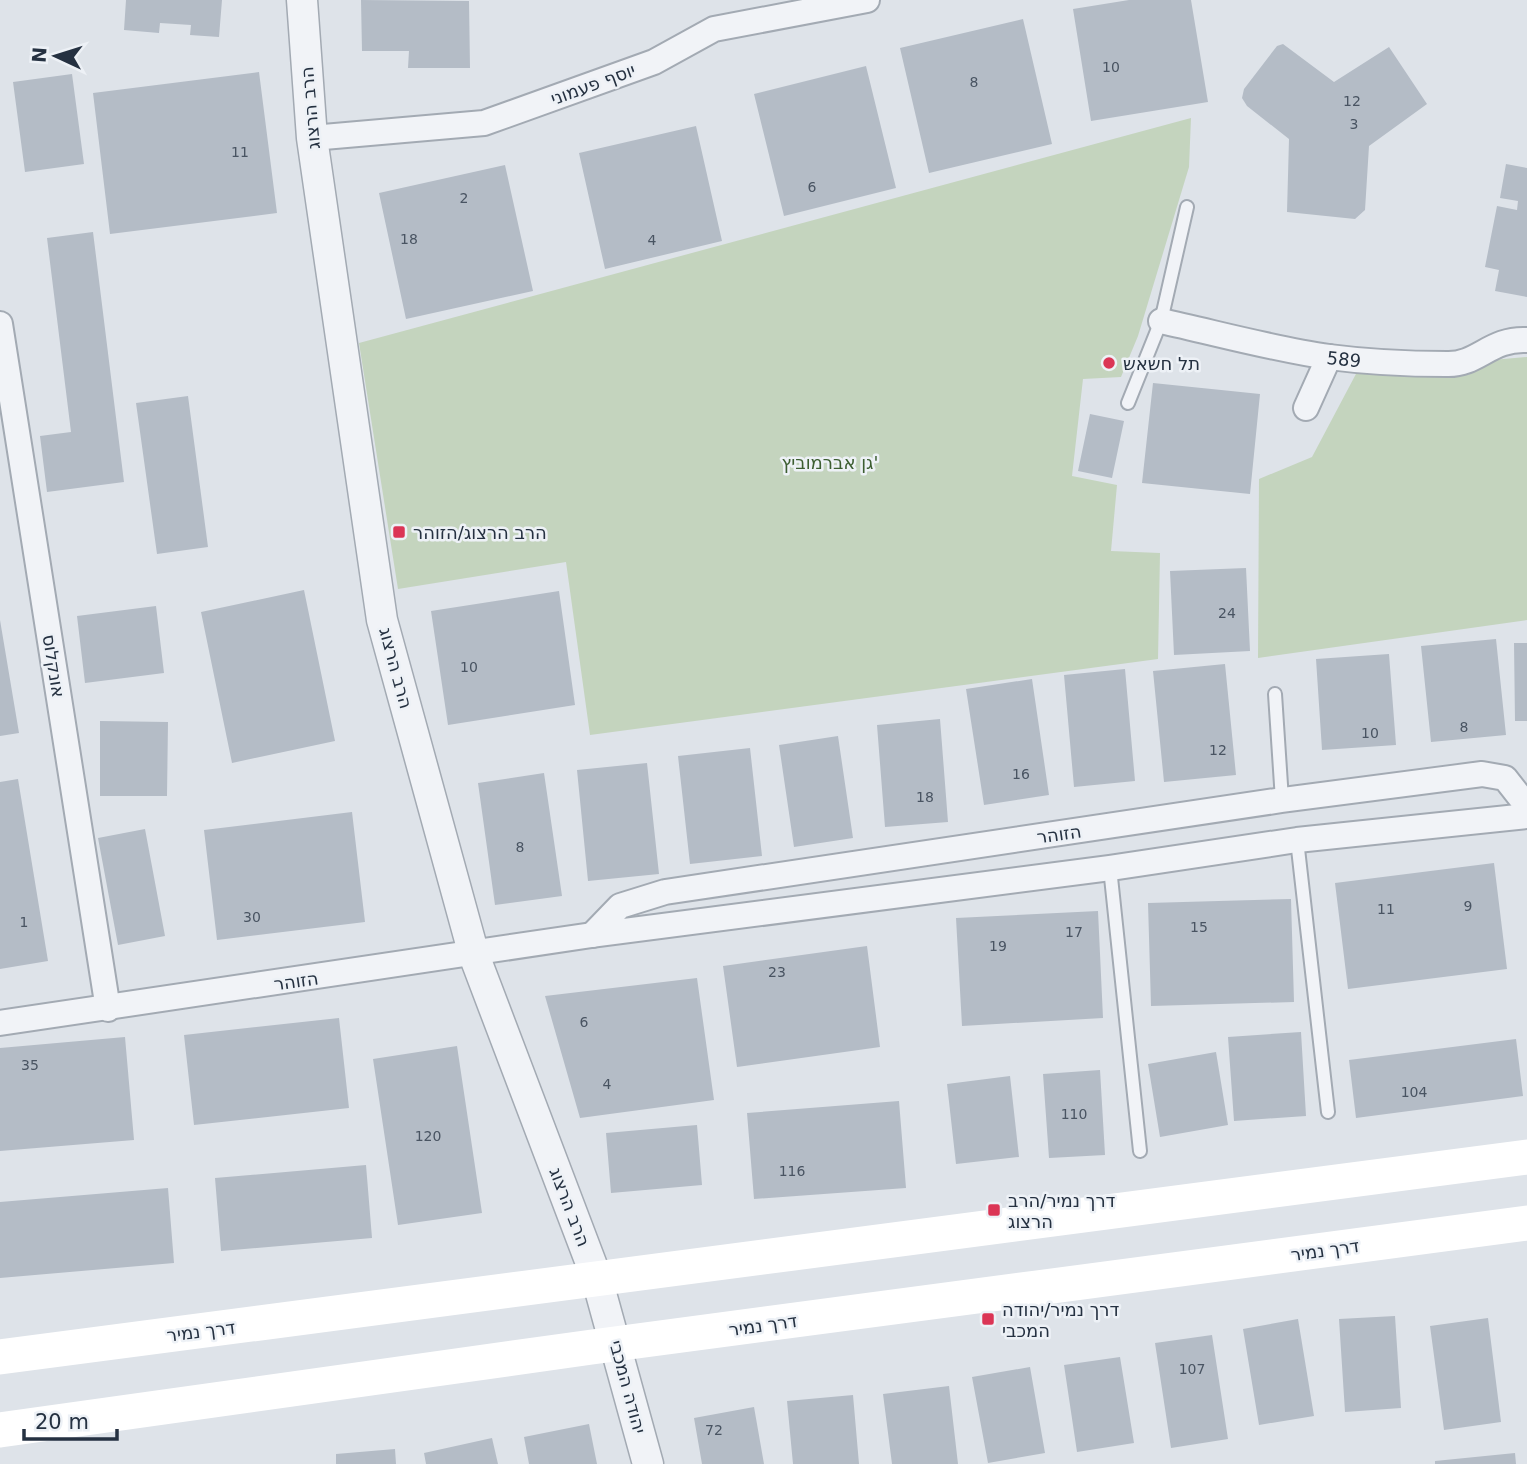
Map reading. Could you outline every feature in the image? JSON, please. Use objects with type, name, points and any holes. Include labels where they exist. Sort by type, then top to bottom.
[{"type":"main road","name":"דרך נמיר","points":[[0,1357],[601,1294],[1527,1157]]},
{"type":"main road","name":"דרך נמיר","points":[[0,1430],[1527,1223]]},
{"type":"street","name":"הרב הרצוג","points":[[302,0],[312,138],[382,620],[474,955],[601,1294]]},
{"type":"street","name":"יוסף פעמוני","points":[[312,138],[484,123],[654,62],[714,29],[867,0]]},
{"type":"street","name":"589","points":[[1161,321],[1329,357],[1451,365],[1481,354],[1494,344],[1511,339],[1527,340]]},
{"type":"street","name":"אונקלוס","points":[[0,324],[108,1009]]},
{"type":"street","points":[[1306,408],[1329,357]]},
{"type":"street","name":"הזוהר","points":[[592,935],[620,905],[665,892],[1282,800],[1482,774],[1505,778],[1527,806]]},
{"type":"street","name":"הזוהר","points":[[0,1023],[474,955],[592,935],[1110,868],[1297,840],[1527,816]]},
{"type":"street","name":"יהודה המכבי","points":[[601,1294],[604,1349],[648,1464]]},
{"type":"lane","points":[[1128,403],[1161,321],[1187,208]]},
{"type":"lane","points":[[1275,694],[1282,800]]},
{"type":"lane","points":[[1297,840],[1328,1112]]},
{"type":"lane","points":[[1110,868],[1140,1151]]},
{"type":"lane","name":"יהודה המכבי","points":[[604,1349],[634,1464]]},
{"type":"green space","name":"גן אברמוביץ'","points":[[1191,118],[1189,167],[1138,336],[1121,377],[1083,379],[1072,476],[1117,485],[1111,551],[1160,553],[1158,659],[590,735],[566,562],[398,589],[359,343]]},
{"type":"green space","points":[[1527,357],[1527,620],[1258,658],[1259,479],[1312,457],[1357,372],[1468,375],[1492,360]]},
{"type":"building","points":[[126,0],[222,0],[219,37],[190,35],[191,25],[160,23],[159,33],[124,30]]},
{"type":"building","points":[[361,0],[469,1],[470,68],[408,68],[409,51],[362,51]]},
{"type":"building","points":[[1129,0],[1191,0],[1208,102],[1091,121],[1073,9]]},
{"type":"building","points":[[1023,19],[1052,144],[929,173],[900,48]]},
{"type":"building","points":[[1283,44],[1334,82],[1389,47],[1427,104],[1369,146],[1365,210],[1355,219],[1287,212],[1289,139],[1247,106],[1242,98],[1244,89],[1277,46]]},
{"type":"building","points":[[866,66],[896,188],[784,216],[754,94]]},
{"type":"building","points":[[259,72],[277,213],[110,234],[93,93]]},
{"type":"building","points":[[72,74],[84,164],[25,172],[13,82]]},
{"type":"building","points":[[696,126],[722,241],[605,269],[579,153]]},
{"type":"building","points":[[1506,164],[1527,168],[1527,297],[1495,291],[1499,270],[1485,267],[1497,206],[1517,210],[1518,201],[1500,198]]},
{"type":"building","points":[[505,165],[533,291],[406,319],[379,193]]},
{"type":"building","points":[[93,232],[124,482],[47,492],[40,436],[71,432],[47,238]]},
{"type":"building","points":[[1153,383],[1260,394],[1250,494],[1142,483]]},
{"type":"building","points":[[188,396],[208,547],[157,554],[136,403]]},
{"type":"building","points":[[1090,414],[1124,421],[1112,478],[1078,471]]},
{"type":"building","points":[[1246,568],[1250,651],[1174,655],[1170,571]]},
{"type":"building","points":[[304,590],[335,741],[232,763],[201,612]]},
{"type":"building","points":[[559,591],[575,705],[448,725],[431,611]]},
{"type":"building","points":[[156,606],[164,673],[85,683],[77,616]]},
{"type":"building","points":[[0,620],[19,733],[0,736]]},
{"type":"building","points":[[1496,639],[1506,735],[1431,742],[1421,646]]},
{"type":"building","points":[[1514,643],[1527,643],[1527,721],[1515,721]]},
{"type":"building","points":[[1389,654],[1396,745],[1322,750],[1316,659]]},
{"type":"building","points":[[1225,664],[1236,775],[1164,782],[1153,671]]},
{"type":"building","points":[[1125,669],[1135,781],[1074,787],[1064,675]]},
{"type":"building","points":[[1032,679],[1049,795],[984,805],[966,689]]},
{"type":"building","points":[[940,719],[948,822],[885,827],[877,725]]},
{"type":"building","points":[[100,721],[168,722],[167,796],[100,796]]},
{"type":"building","points":[[838,736],[853,838],[794,847],[779,745]]},
{"type":"building","points":[[750,748],[762,856],[690,864],[678,756]]},
{"type":"building","points":[[647,763],[659,874],[588,881],[577,770]]},
{"type":"building","points":[[544,773],[562,896],[495,905],[478,783]]},
{"type":"building","points":[[18,779],[48,961],[0,969],[0,782]]},
{"type":"building","points":[[352,812],[365,922],[217,940],[204,830]]},
{"type":"building","points":[[145,829],[165,936],[118,945],[98,838]]},
{"type":"building","points":[[1494,863],[1507,969],[1348,989],[1335,883]]},
{"type":"building","points":[[1291,899],[1294,1002],[1151,1006],[1148,903]]},
{"type":"building","points":[[1098,911],[1103,1018],[962,1026],[956,918]]},
{"type":"building","points":[[867,946],[880,1047],[737,1067],[723,966]]},
{"type":"building","points":[[697,978],[714,1100],[580,1118],[545,996]]},
{"type":"building","points":[[339,1018],[349,1108],[194,1125],[184,1035]]},
{"type":"building","points":[[1301,1032],[1306,1116],[1234,1121],[1228,1037]]},
{"type":"building","points":[[125,1037],[134,1140],[0,1151],[0,1048]]},
{"type":"building","points":[[1516,1039],[1523,1096],[1356,1118],[1349,1060]]},
{"type":"building","points":[[457,1046],[482,1213],[398,1225],[373,1059]]},
{"type":"building","points":[[1216,1052],[1228,1125],[1160,1137],[1148,1064]]},
{"type":"building","points":[[1100,1070],[1105,1155],[1049,1158],[1043,1074]]},
{"type":"building","points":[[1010,1076],[1019,1157],[956,1164],[947,1084]]},
{"type":"building","points":[[899,1101],[906,1188],[754,1199],[747,1113]]},
{"type":"building","points":[[697,1125],[702,1185],[611,1193],[606,1133]]},
{"type":"building","points":[[366,1165],[372,1238],[221,1251],[215,1178]]},
{"type":"building","points":[[168,1188],[174,1263],[0,1278],[0,1202]]},
{"type":"building","points":[[1395,1316],[1401,1408],[1345,1412],[1339,1319]]},
{"type":"building","points":[[1488,1318],[1501,1422],[1444,1430],[1430,1326]]},
{"type":"building","points":[[1298,1319],[1314,1416],[1259,1425],[1243,1329]]},
{"type":"building","points":[[1212,1335],[1228,1439],[1171,1448],[1155,1343]]},
{"type":"building","points":[[1120,1357],[1134,1443],[1077,1452],[1064,1365]]},
{"type":"building","points":[[1030,1367],[1045,1453],[988,1463],[972,1377]]},
{"type":"building","points":[[949,1386],[958,1464],[892,1464],[883,1394]]},
{"type":"building","points":[[853,1395],[859,1464],[793,1464],[787,1401]]},
{"type":"building","points":[[754,1407],[764,1464],[702,1464],[694,1418]]},
{"type":"building","points":[[589,1424],[597,1464],[529,1464],[524,1437]]},
{"type":"building","points":[[492,1438],[498,1464],[426,1464],[424,1453]]},
{"type":"building","points":[[395,1449],[396,1464],[336,1464],[336,1454]]},
{"type":"building","points":[[1515,1453],[1516,1464],[1435,1464],[1435,1461]]},
{"type":"place","name":"תל חשאש","points":[[1109,363]]},
{"type":"place","name":"הרב הרצוג/הזוהר","points":[[399,532]]},
{"type":"place","name":"דרך נמיר/הרב הרצוג","points":[[994,1210]]},
{"type":"place","name":"דרך נמיר/יהודה המכבי","points":[[988,1319]]}]
